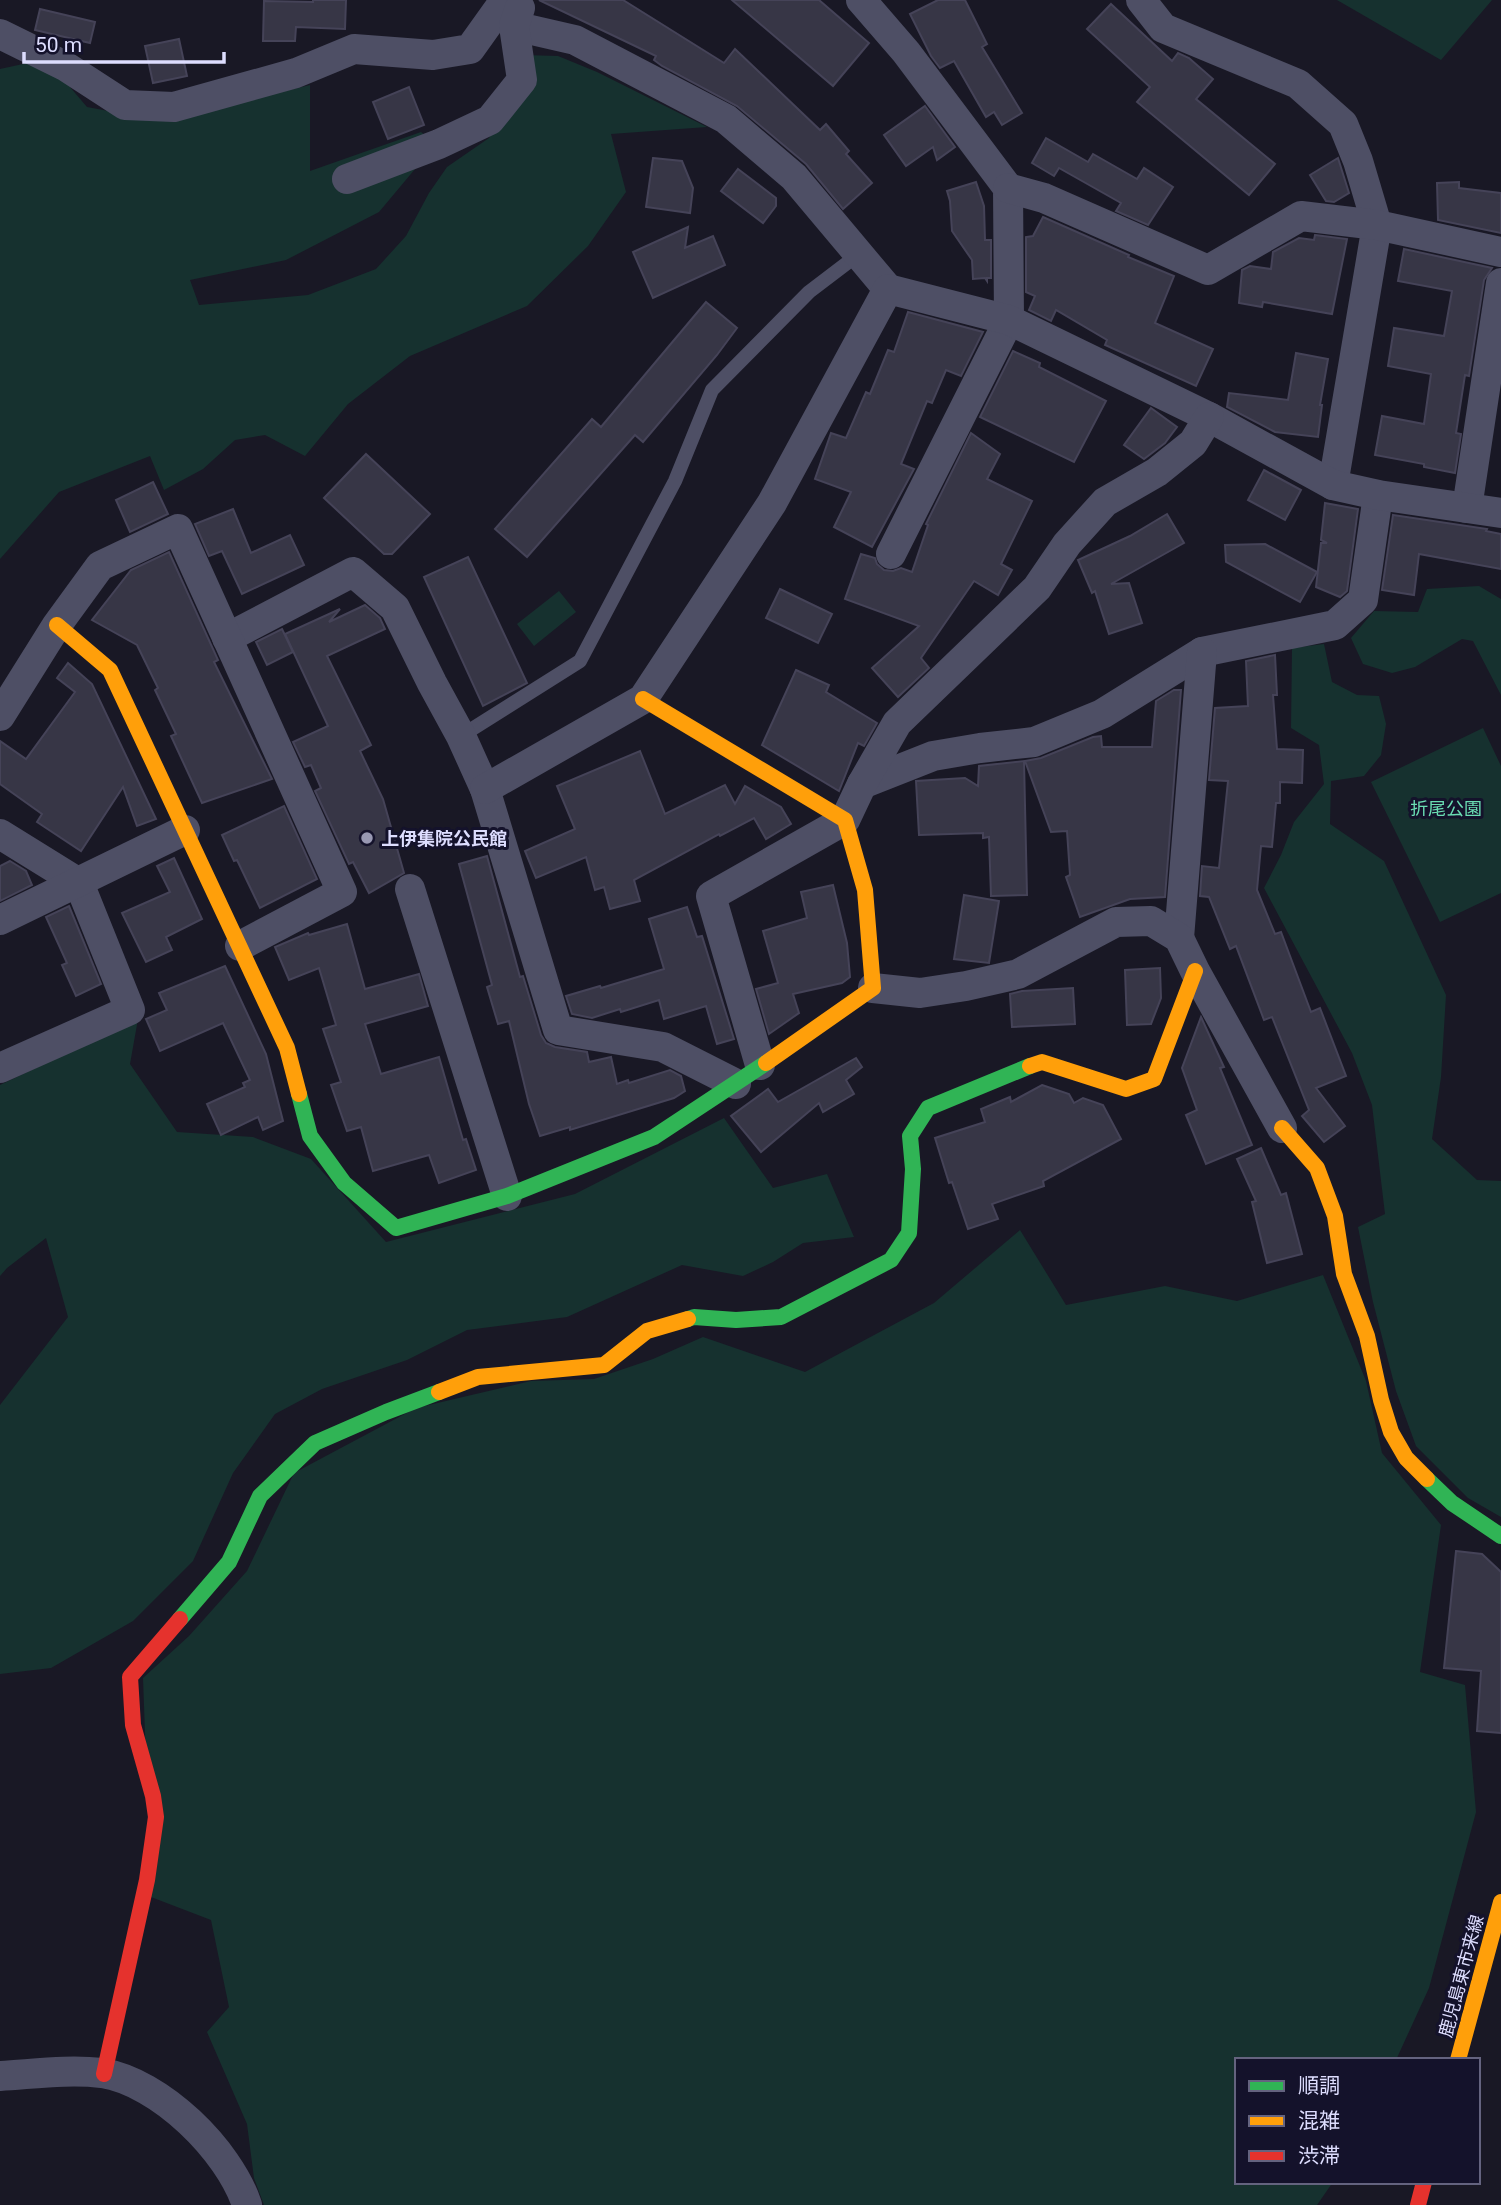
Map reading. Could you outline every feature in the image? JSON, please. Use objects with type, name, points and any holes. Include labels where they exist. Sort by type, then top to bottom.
[{"type":"street","points":[[861,0],[906,52],[1008,188],[1009,320],[891,554]]},
{"type":"street","points":[[1142,0],[1163,29],[1298,84],[1343,124],[1377,225],[1334,485]]},
{"type":"street","points":[[0,34],[65,66],[125,105],[174,107],[296,73],[354,49],[433,55],[470,49],[514,9]]},
{"type":"street","points":[[347,179],[439,144],[490,120],[522,80],[514,9]]},
{"type":"street","points":[[514,9],[726,119],[794,177],[888,289],[1009,320],[1209,417],[1334,485],[1378,495],[1501,513]]},
{"type":"street","points":[[1008,188],[1044,198],[1208,270],[1301,216],[1377,225],[1501,252]]},
{"type":"street","points":[[1468,508],[1501,283]]},
{"type":"street","points":[[485,789],[643,699],[772,503],[888,289]]},
{"type":"street","points":[[760,1065],[711,896],[845,820],[897,723],[1037,588],[1067,544],[1105,502],[1157,472],[1193,443],[1209,417]]},
{"type":"street","points":[[862,784],[933,756],[1034,742],[1102,714],[1202,652],[1335,625],[1363,600],[1378,495]]},
{"type":"street","points":[[0,716],[57,625],[100,566],[178,528],[342,892],[240,946]]},
{"type":"street","points":[[227,638],[353,572],[395,608],[461,736],[485,789],[558,1030],[663,1047],[736,1084]]},
{"type":"street","points":[[57,625],[110,670],[287,1048],[310,1136],[344,1183],[396,1228],[507,1196],[654,1137],[736,1084],[873,988],[920,993],[1018,974],[1116,922],[1151,921],[1179,938]]},
{"type":"street","points":[[1202,652],[1179,938],[1282,1128],[1317,1168],[1335,1216],[1344,1274],[1367,1336],[1391,1432],[1406,1458],[1452,1503],[1501,1536]]},
{"type":"street","points":[[643,699],[845,820],[865,890],[873,988]]},
{"type":"street","points":[[0,920],[185,830]]},
{"type":"street","points":[[0,834],[79,883],[130,1010],[0,1068]]},
{"type":"street","points":[[410,889],[507,1196]]},
{"type":"street","points":[[104,2074],[147,1880],[156,1817],[153,1796],[133,1725],[130,1677],[229,1562],[260,1496],[315,1443],[478,1377],[604,1365],[647,1331],[694,1317],[736,1320],[781,1317],[891,1260],[909,1233],[913,1169],[910,1136],[929,1108],[1042,1062],[1126,1089],[1154,1079],[1195,971]]},
{"type":"street","name":"鹿児島東市来線","points":[[1459,2058],[1501,1902]]},
{"type":"street","points":[[0,2076],[76,2071],[104,2074],[128,2081],[159,2098],[193,2123],[222,2158],[247,2205]]},
{"type":"street","points":[[1418,2205],[1423,2184]]},
{"type":"lane","points":[[461,736],[580,661],[675,481],[712,390],[809,292],[859,254]]},
{"type":"green space","points":[[1337,0],[1492,0],[1441,60]]},
{"type":"green space","points":[[523,55],[558,56],[597,72],[707,127],[611,134],[626,192],[588,246],[527,306],[410,356],[348,404],[305,456],[265,435],[235,440],[203,469],[164,490],[150,456],[59,492],[0,559],[0,69],[46,59],[87,107],[162,121],[310,85],[310,171],[421,132],[436,144],[379,212],[286,260],[190,280],[199,305],[308,295],[376,269],[406,236],[429,193],[447,167],[489,138],[509,102]]},
{"type":"green space","points":[[1479,586],[1501,599],[1501,695],[1473,641],[1462,639],[1415,667],[1392,673],[1363,664],[1351,638],[1374,611],[1418,612],[1427,589]]},
{"type":"green space","points":[[559,591],[576,612],[534,646],[517,624]]},
{"type":"green space","points":[[1324,644],[1332,682],[1357,695],[1379,696],[1386,724],[1381,755],[1364,776],[1331,781],[1330,824],[1384,861],[1446,995],[1441,1077],[1432,1139],[1477,1180],[1501,1181],[1501,1517],[1468,1498],[1416,1446],[1396,1391],[1373,1302],[1358,1227],[1385,1214],[1372,1105],[1352,1053],[1264,888],[1294,822],[1324,784],[1319,745],[1291,728],[1292,648]]},
{"type":"green space","name":"折尾公園","points":[[1483,728],[1501,766],[1501,893],[1440,922],[1371,782]]},
{"type":"green space","points":[[138,1019],[130,1064],[177,1132],[253,1137],[311,1159],[386,1242],[575,1194],[724,1118],[773,1188],[827,1174],[854,1237],[803,1243],[773,1262],[743,1276],[682,1265],[567,1317],[467,1330],[407,1360],[322,1389],[275,1414],[233,1473],[193,1561],[133,1621],[51,1668],[0,1674],[0,1405],[68,1317],[46,1238],[0,1276],[0,1085]]},
{"type":"green space","points":[[1020,1230],[1066,1305],[1165,1286],[1237,1301],[1323,1275],[1366,1381],[1382,1453],[1441,1525],[1420,1672],[1465,1685],[1476,1812],[1429,1988],[1397,2058],[1235,2058],[1235,2184],[1332,2184],[1317,2205],[264,2205],[254,2178],[247,2124],[207,2032],[229,2007],[211,1920],[151,1897],[143,1678],[189,1636],[247,1571],[294,1473],[416,1408],[531,1381],[594,1379],[653,1359],[703,1337],[805,1372],[934,1303]]},
{"type":"building","points":[[346,0],[345,29],[296,27],[295,41],[263,41],[264,1]]},
{"type":"building","points":[[539,0],[623,0],[724,63],[735,49],[820,130],[826,124],[849,151],[846,154],[872,183],[843,209],[806,164],[737,106],[662,66],[654,60],[656,56]]},
{"type":"building","points":[[732,0],[819,0],[869,43],[833,86]]},
{"type":"building","points":[[938,0],[965,0],[987,44],[982,47],[1022,113],[1002,125],[994,112],[986,117],[954,61],[940,68],[931,56],[910,14]]},
{"type":"building","points":[[1111,4],[1172,61],[1178,53],[1189,58],[1213,79],[1196,99],[1275,164],[1249,195],[1137,102],[1150,87],[1087,29]]},
{"type":"building","points":[[40,9],[95,22],[90,43],[35,30]]},
{"type":"building","points":[[179,39],[187,76],[153,83],[145,46]]},
{"type":"building","points":[[409,87],[424,125],[388,139],[373,102]]},
{"type":"building","points":[[925,106],[955,147],[937,160],[933,147],[906,166],[884,135]]},
{"type":"building","points":[[1046,138],[1088,162],[1093,154],[1137,179],[1144,168],[1173,187],[1148,225],[1116,211],[1121,203],[1059,168],[1054,176],[1032,163]]},
{"type":"building","points":[[653,158],[682,161],[693,188],[690,213],[646,207]]},
{"type":"building","points":[[1338,158],[1349,193],[1334,202],[1326,201],[1310,175]]},
{"type":"building","points":[[738,169],[776,198],[776,206],[763,223],[721,191]]},
{"type":"building","points":[[976,182],[984,206],[985,240],[991,240],[991,278],[987,278],[987,281],[985,278],[973,279],[972,260],[952,231],[947,191]]},
{"type":"building","points":[[1459,182],[1459,188],[1501,193],[1501,233],[1438,220],[1437,183]]},
{"type":"building","points":[[1043,217],[1174,276],[1155,323],[1213,349],[1196,386],[1105,345],[1107,340],[1056,310],[1051,321],[1029,310],[1035,296],[1026,292],[1026,237],[1033,236]]},
{"type":"building","points":[[688,227],[685,248],[713,236],[725,265],[653,298],[633,252]]},
{"type":"building","points":[[1315,235],[1347,239],[1332,314],[1263,302],[1262,307],[1239,303],[1242,270],[1250,266],[1271,269],[1273,252],[1299,238],[1314,240]]},
{"type":"building","points":[[1404,249],[1492,268],[1484,280],[1469,376],[1465,375],[1456,433],[1461,434],[1455,473],[1375,455],[1382,416],[1424,424],[1431,374],[1388,366],[1394,328],[1444,336],[1452,291],[1398,281]]},
{"type":"building","points":[[706,302],[737,328],[643,442],[635,435],[527,557],[495,529],[592,419],[601,427]]},
{"type":"building","points":[[908,312],[983,332],[961,376],[946,370],[932,403],[927,401],[901,464],[914,469],[872,547],[834,527],[851,492],[815,479],[831,433],[846,438],[866,392],[870,394],[888,350],[894,352]]},
{"type":"building","points":[[1013,351],[1040,363],[1039,367],[1106,401],[1074,462],[980,417]]},
{"type":"building","points":[[1296,353],[1328,359],[1318,437],[1275,432],[1227,407],[1229,393],[1288,400]]},
{"type":"building","points":[[1151,408],[1177,427],[1165,443],[1144,459],[1124,445]]},
{"type":"building","points":[[971,433],[1000,454],[987,479],[1032,501],[1001,564],[1012,570],[998,595],[974,581],[921,658],[929,668],[898,697],[872,668],[919,626],[845,599],[861,554],[875,558],[884,570],[901,568],[912,572],[928,525],[926,524]]},
{"type":"building","points":[[366,454],[430,514],[392,554],[384,554],[324,498]]},
{"type":"building","points":[[1264,470],[1301,490],[1285,520],[1248,500]]},
{"type":"building","points":[[153,482],[168,514],[130,532],[116,500]]},
{"type":"building","points":[[1325,503],[1358,509],[1347,591],[1340,597],[1316,587],[1321,543],[1327,543],[1321,540]]},
{"type":"building","points":[[233,509],[251,553],[290,535],[304,565],[242,594],[222,551],[209,556],[195,524]]},
{"type":"building","points":[[1167,514],[1184,543],[1111,584],[1129,583],[1142,623],[1109,634],[1095,591],[1092,593],[1078,560],[1130,536]]},
{"type":"building","points":[[1393,515],[1487,529],[1486,531],[1501,534],[1501,569],[1419,554],[1414,595],[1382,590]]},
{"type":"building","points":[[1265,544],[1317,572],[1300,602],[1226,562],[1225,545]]},
{"type":"building","points":[[169,552],[218,660],[214,662],[272,779],[202,803],[171,736],[176,734],[137,645],[92,620],[131,570]]},
{"type":"building","points":[[468,557],[527,683],[483,706],[424,577]]},
{"type":"building","points":[[780,589],[832,614],[818,643],[766,618]]},
{"type":"building","points":[[365,605],[380,618],[385,629],[327,656],[371,745],[360,751],[383,799],[404,873],[369,893],[353,862],[349,864],[315,791],[321,788],[311,765],[305,767],[293,742],[328,726],[285,634],[340,609],[329,622]]},
{"type":"building","points":[[282,629],[293,652],[267,665],[256,642]]},
{"type":"building","points":[[1275,655],[1277,695],[1273,695],[1277,749],[1303,750],[1302,783],[1280,782],[1280,803],[1276,803],[1272,847],[1261,846],[1257,890],[1275,934],[1281,932],[1311,1012],[1320,1008],[1346,1076],[1316,1088],[1345,1126],[1324,1142],[1302,1116],[1309,1110],[1272,1017],[1264,1020],[1236,946],[1230,949],[1209,897],[1200,896],[1202,866],[1219,868],[1228,781],[1209,780],[1215,708],[1248,706],[1246,661]]},
{"type":"building","points":[[68,663],[92,684],[156,819],[137,826],[123,787],[81,851],[37,822],[42,814],[0,784],[0,741],[26,759],[75,692],[57,678]]},
{"type":"building","points":[[796,670],[829,685],[826,692],[877,723],[864,746],[858,743],[839,791],[762,745]]},
{"type":"building","points":[[1174,690],[1181,690],[1165,897],[1130,899],[1080,917],[1066,877],[1070,875],[1067,831],[1051,832],[1025,761],[1041,758],[1101,736],[1102,747],[1152,747],[1156,701]]},
{"type":"building","points":[[640,751],[665,814],[725,785],[735,804],[745,786],[781,807],[791,824],[766,839],[754,818],[720,836],[719,834],[634,880],[640,901],[610,909],[604,887],[595,890],[586,857],[536,878],[525,851],[575,829],[557,786]]},
{"type":"building","points":[[1024,761],[1027,895],[991,896],[989,837],[983,838],[983,833],[919,835],[916,781],[965,778],[978,786],[979,766]]},
{"type":"building","points":[[284,806],[317,879],[260,908],[222,835]]},
{"type":"building","points":[[487,856],[520,977],[523,976],[541,1035],[546,1043],[587,1052],[589,1062],[611,1057],[617,1084],[670,1070],[681,1076],[685,1091],[674,1098],[570,1130],[570,1127],[540,1136],[529,1104],[509,1021],[498,1024],[487,987],[492,985],[459,864]]},
{"type":"building","points":[[174,858],[202,919],[166,937],[172,950],[146,962],[122,913],[170,892],[157,866]]},
{"type":"building","points":[[10,861],[26,871],[32,885],[0,901],[0,866]]},
{"type":"building","points":[[833,885],[847,943],[850,977],[842,983],[793,994],[799,1013],[769,1034],[756,989],[778,983],[763,931],[807,918],[801,892]]},
{"type":"building","points":[[964,895],[999,901],[989,963],[954,959]]},
{"type":"building","points":[[69,906],[101,984],[76,996],[62,965],[67,963],[46,917]]},
{"type":"building","points":[[687,907],[697,937],[702,936],[734,1039],[717,1044],[706,1006],[664,1019],[659,1000],[592,1018],[572,1014],[566,996],[664,969],[649,919]]},
{"type":"building","points":[[347,924],[365,989],[419,974],[428,1006],[365,1024],[381,1074],[439,1057],[463,1140],[466,1139],[476,1170],[439,1183],[429,1155],[373,1171],[361,1127],[347,1131],[331,1085],[341,1082],[323,1029],[336,1025],[319,968],[289,980],[275,947],[308,933],[309,935]]},
{"type":"building","points":[[225,966],[266,1054],[283,1121],[263,1130],[258,1117],[221,1135],[207,1104],[245,1087],[243,1083],[250,1080],[223,1023],[160,1051],[146,1019],[167,1010],[159,993]]},
{"type":"building","points":[[1160,968],[1161,998],[1151,1024],[1127,1025],[1125,970]]},
{"type":"building","points":[[1073,988],[1075,1024],[1012,1027],[1010,994]]},
{"type":"building","points":[[1201,1017],[1224,1067],[1220,1068],[1252,1145],[1206,1164],[1186,1115],[1197,1110],[1182,1068]]},
{"type":"building","points":[[856,1058],[862,1067],[846,1080],[854,1094],[823,1112],[819,1103],[761,1152],[731,1116],[768,1089],[778,1102]]},
{"type":"building","points":[[1042,1085],[1069,1094],[1074,1103],[1083,1098],[1103,1105],[1121,1139],[1043,1181],[1044,1186],[992,1204],[998,1219],[968,1229],[952,1182],[949,1183],[935,1138],[985,1122],[981,1109],[1010,1097],[1011,1102]]},
{"type":"building","points":[[1261,1148],[1281,1195],[1286,1193],[1302,1254],[1267,1263],[1252,1202],[1256,1201],[1237,1159]]},
{"type":"building","points":[[1456,1551],[1482,1554],[1501,1572],[1501,1733],[1477,1731],[1481,1671],[1444,1668]]},
{"type":"traffic: fast","points":[[299,1094],[310,1136],[344,1183],[396,1228],[507,1196],[654,1137],[766,1063]]},
{"type":"traffic: fast","points":[[688,1319],[781,1317],[891,1260],[909,1233],[913,1169],[910,1136],[928,1108],[1030,1066]]},
{"type":"traffic: fast","points":[[180,1619],[229,1562],[260,1496],[315,1443],[439,1392]]},
{"type":"traffic: fast","points":[[1427,1479],[1452,1503],[1501,1536]]},
{"type":"traffic: slow","points":[[57,625],[110,670],[287,1048],[299,1094]]},
{"type":"traffic: slow","points":[[643,699],[845,820],[865,890],[873,988],[766,1063]]},
{"type":"traffic: slow","points":[[1030,1066],[1042,1062],[1126,1089],[1154,1079],[1195,971]]},
{"type":"traffic: slow","points":[[1282,1128],[1317,1168],[1335,1216],[1344,1274],[1367,1336],[1391,1432],[1406,1458],[1427,1479]]},
{"type":"traffic: slow","points":[[439,1392],[478,1377],[604,1365],[647,1331],[688,1319]]},
{"type":"traffic: slow","points":[[1459,2058],[1501,1902]]},
{"type":"traffic: jam","points":[[104,2074],[147,1880],[156,1817],[153,1796],[133,1725],[130,1677],[180,1619]]},
{"type":"traffic: jam","points":[[1418,2205],[1423,2184]]},
{"type":"place","name":"上伊集院公民館","points":[[367,838]]}]
